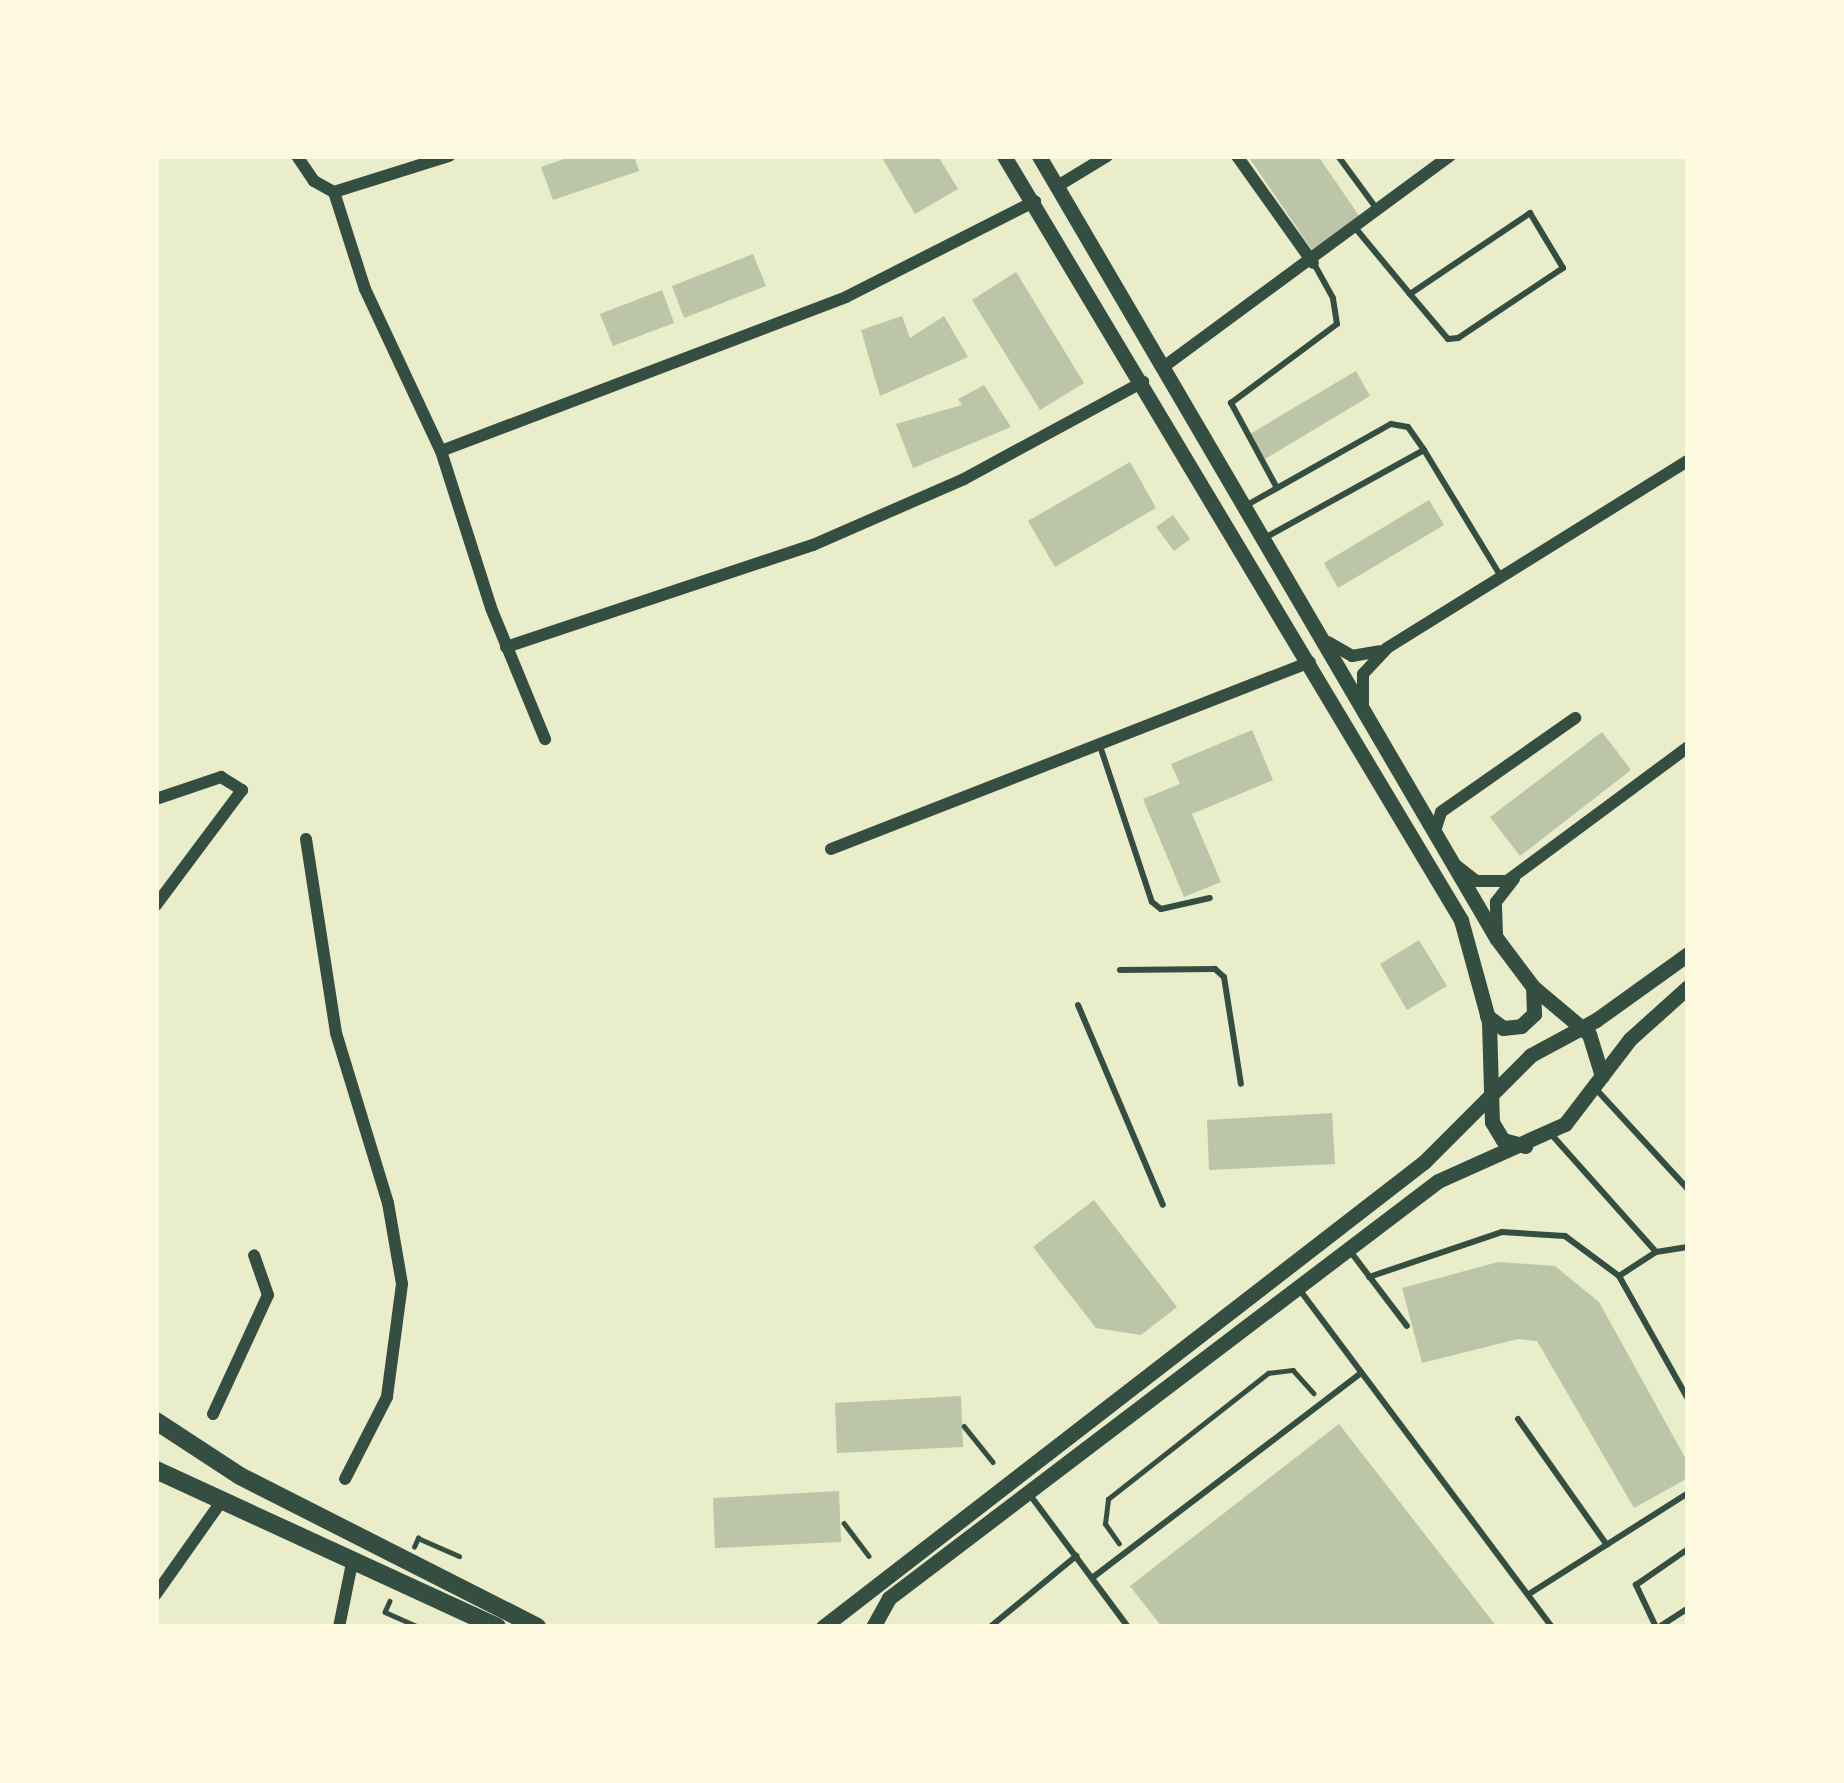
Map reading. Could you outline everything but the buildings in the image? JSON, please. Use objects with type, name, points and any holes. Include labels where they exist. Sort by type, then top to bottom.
[{"type":"main road","points":[[156,1420],[240,1476],[535,1625]]},
{"type":"main road","points":[[156,1470],[497,1627]]},
{"type":"street","points":[[297,156],[314,182],[334,192],[449,156]]},
{"type":"street","points":[[1004,156],[1035,200],[1461,920],[1487,1016],[1489,1100],[1496,1133],[1525,1146]]},
{"type":"street","points":[[1039,156],[1498,939],[1534,987],[1582,1026],[1598,1082]]},
{"type":"street","points":[[1056,187],[1107,156]]},
{"type":"street","points":[[1237,156],[1313,263]]},
{"type":"street","points":[[1162,368],[1313,263],[1450,156]]},
{"type":"street","points":[[334,192],[365,289],[441,451],[506,647],[545,739]]},
{"type":"street","points":[[441,451],[846,297],[1035,200]]},
{"type":"street","points":[[506,647],[813,545],[964,479],[1143,382]]},
{"type":"street","points":[[1363,710],[1363,674],[1387,648],[1688,461]]},
{"type":"street","points":[[1317,631],[1352,656],[1387,648]]},
{"type":"street","points":[[831,849],[1310,662]]},
{"type":"street","points":[[1435,831],[1442,812],[1575,718]]},
{"type":"street","points":[[1498,939],[1496,902],[1520,874],[1688,747]]},
{"type":"street","points":[[156,799],[221,777],[242,790],[156,905]]},
{"type":"street","points":[[1422,810],[1442,812]]},
{"type":"street","points":[[306,839],[336,1033],[388,1203],[402,1284],[387,1397],[345,1479]]},
{"type":"street","points":[[1453,862],[1486,883],[1520,874]]},
{"type":"street","points":[[823,1627],[1424,1162],[1531,1054],[1582,1026],[1688,954]]},
{"type":"street","points":[[873,1627],[889,1598],[1438,1180],[1550,1133],[1688,986]]},
{"type":"street","points":[[1487,1016],[1503,1028],[1521,1027],[1534,1014],[1534,987]]},
{"type":"street","points":[[214,1414],[268,1295],[254,1255]]},
{"type":"street","points":[[156,1594],[223,1499]]},
{"type":"street","points":[[340,1627],[353,1557]]},
{"type":"lane","points":[[1338,156],[1379,212]]},
{"type":"lane","points":[[1357,230],[1410,294],[1448,338],[1458,338],[1563,268],[1530,213],[1410,294]]},
{"type":"lane","points":[[1277,488],[1232,403],[1336,324],[1334,298],[1313,263]]},
{"type":"lane","points":[[1244,507],[1391,424],[1408,428],[1501,576]]},
{"type":"lane","points":[[1263,539],[1424,450]]},
{"type":"lane","points":[[1100,746],[1152,902],[1161,909],[1210,898]]},
{"type":"lane","points":[[1120,970],[1215,969],[1224,977],[1241,1084]]},
{"type":"lane","points":[[1078,1005],[1163,1205]]},
{"type":"lane","points":[[1598,1082],[1688,1189]]},
{"type":"lane","points":[[1550,1133],[1656,1252]]},
{"type":"lane","points":[[1370,1277],[1463,1241],[1523,1231],[1583,1243],[1619,1276],[1688,1400]]},
{"type":"lane","points":[[1619,1276],[1656,1252],[1688,1247]]},
{"type":"lane","points":[[1348,1248],[1407,1326]]},
{"type":"lane","points":[[1298,1287],[1552,1627]]},
{"type":"lane","points":[[1092,1578],[1362,1372]]},
{"type":"lane","points":[[1518,1419],[1607,1545]]},
{"type":"lane","points":[[1028,1492],[1128,1627]]},
{"type":"lane","points":[[1528,1595],[1688,1493]]},
{"type":"lane","points":[[1688,1549],[1636,1585],[1658,1627],[1688,1608]]},
{"type":"lane","points":[[990,1627],[1076,1556]]},
{"type":"path","points":[[1125,1553],[1106,1524],[1108,1499],[1268,1373],[1300,1374],[1321,1403]]},
{"type":"path","points":[[964,1426],[993,1462]]},
{"type":"path","points":[[844,1523],[868,1556]]},
{"type":"path","points":[[418,1538],[459,1556]]},
{"type":"path","points":[[385,1612],[418,1627]]}]
